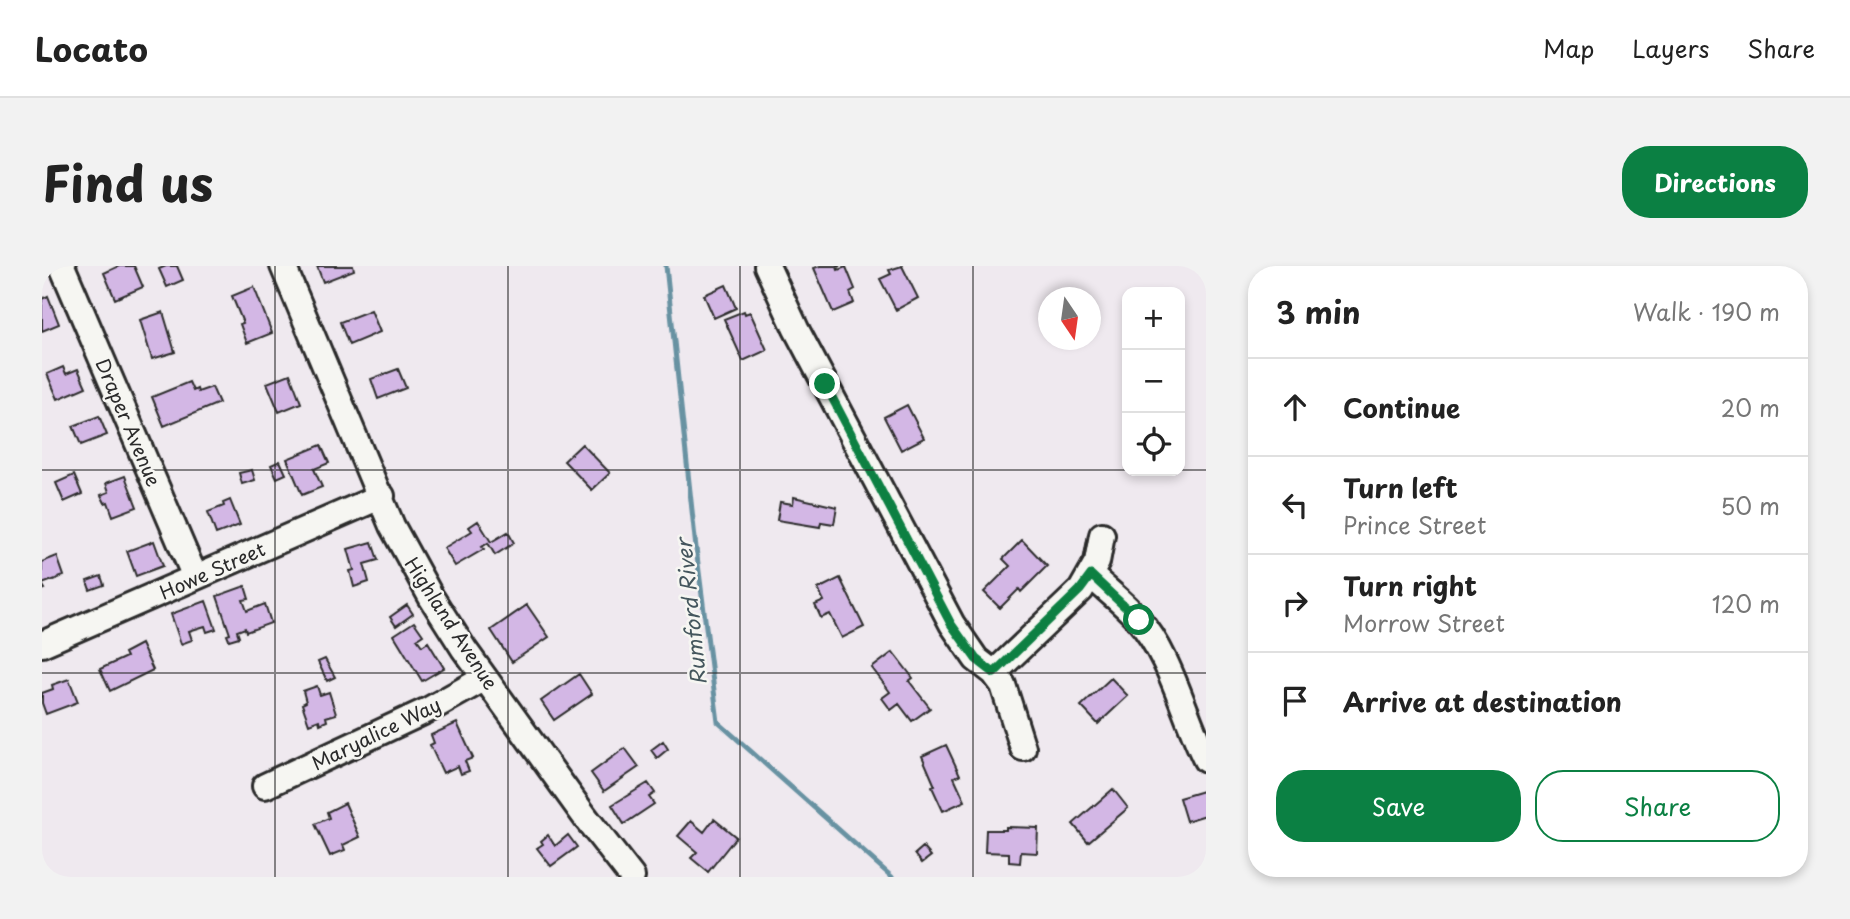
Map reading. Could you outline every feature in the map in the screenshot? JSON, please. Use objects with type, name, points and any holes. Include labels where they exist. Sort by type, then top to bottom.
[{"type":"street","name":"Draper Avenue","points":[[62,266],[195,577]]},
{"type":"street","name":"Highland Avenue","points":[[283,266],[393,526],[431,597],[485,678],[632,877]]},
{"type":"street","points":[[767,266],[796,329],[951,624],[976,659],[994,673],[1003,685],[1023,748]]},
{"type":"street","name":"Howe Street","points":[[42,644],[382,496]]},
{"type":"street","points":[[994,673],[1080,590],[1097,562],[1102,535]]},
{"type":"street","points":[[1091,575],[1139,620],[1166,663],[1206,760]]},
{"type":"street","name":"Maryalice Way","points":[[265,786],[430,709],[485,678]]},
{"type":"building","points":[[119,266],[134,266],[143,287],[115,299],[104,273]]},
{"type":"building","points":[[177,266],[183,280],[167,287],[159,269]]},
{"type":"building","points":[[317,266],[353,266],[354,270],[323,282]]},
{"type":"building","points":[[840,266],[837,267],[838,270],[846,267],[855,289],[850,292],[854,303],[833,312],[814,268]]},
{"type":"building","points":[[902,266],[918,298],[896,310],[880,279],[891,274],[889,270]]},
{"type":"building","points":[[726,285],[736,308],[714,318],[704,295]]},
{"type":"building","points":[[254,287],[272,333],[247,343],[240,324],[243,323],[232,296]]},
{"type":"building","points":[[48,296],[59,324],[42,331],[42,299]]},
{"type":"building","points":[[371,310],[380,332],[349,345],[340,322]]},
{"type":"building","points":[[744,311],[745,314],[750,312],[767,350],[743,361],[724,319]]},
{"type":"building","points":[[163,312],[175,352],[152,359],[140,320]]},
{"type":"building","points":[[63,367],[66,374],[78,369],[86,387],[58,399],[47,374]]},
{"type":"building","points":[[398,369],[406,388],[378,399],[371,379]]},
{"type":"building","points":[[290,374],[301,403],[279,412],[267,383]]},
{"type":"building","points":[[189,382],[193,391],[212,387],[219,403],[164,426],[152,397]]},
{"type":"building","points":[[907,405],[924,438],[901,450],[884,417]]},
{"type":"building","points":[[99,416],[107,435],[81,445],[73,426]]},
{"type":"building","points":[[582,444],[610,473],[592,490],[564,461]]},
{"type":"building","points":[[321,445],[329,463],[314,469],[322,487],[302,495],[287,459]]},
{"type":"building","points":[[280,461],[286,474],[277,478],[271,465]]},
{"type":"building","points":[[252,470],[255,480],[242,484],[239,473]]},
{"type":"building","points":[[74,475],[82,494],[64,502],[56,483]]},
{"type":"building","points":[[125,476],[137,507],[113,516],[108,502],[105,503],[101,495],[109,492],[106,483]]},
{"type":"building","points":[[794,497],[837,507],[834,524],[821,522],[820,527],[777,520],[780,502],[793,504]]},
{"type":"building","points":[[230,500],[240,525],[216,534],[208,512],[224,506],[223,503]]},
{"type":"building","points":[[478,521],[491,542],[508,532],[514,543],[495,555],[488,543],[482,547],[484,549],[455,566],[444,548],[472,531],[469,527]]},
{"type":"building","points":[[1022,540],[1047,566],[1000,608],[984,592],[1010,566],[1003,559]]},
{"type":"building","points":[[154,541],[163,566],[136,576],[127,551]]},
{"type":"building","points":[[372,542],[378,560],[364,564],[369,582],[354,587],[350,571],[354,570],[348,549]]},
{"type":"building","points":[[57,556],[64,576],[42,584],[42,562]]},
{"type":"building","points":[[101,576],[104,585],[90,590],[87,581]]},
{"type":"building","points":[[840,578],[864,627],[842,638],[830,614],[821,618],[815,605],[824,601],[818,589]]},
{"type":"building","points":[[245,586],[249,599],[243,600],[247,611],[265,604],[271,623],[246,632],[245,628],[237,631],[239,637],[229,640],[227,635],[230,634],[217,596]]},
{"type":"building","points":[[206,601],[216,629],[207,632],[205,626],[189,631],[192,640],[181,644],[171,614]]},
{"type":"building","points":[[407,605],[413,614],[396,626],[390,617]]},
{"type":"building","points":[[527,605],[549,637],[512,662],[491,630]]},
{"type":"building","points":[[414,622],[423,635],[417,639],[422,646],[428,642],[444,668],[422,681],[394,635]]},
{"type":"building","points":[[141,644],[153,670],[110,691],[100,669],[126,657],[124,653]]},
{"type":"building","points":[[893,652],[913,678],[909,681],[930,708],[912,721],[899,704],[891,710],[882,698],[890,692],[872,668]]},
{"type":"building","points":[[325,659],[335,677],[327,681],[318,662]]},
{"type":"building","points":[[579,674],[592,694],[554,720],[541,701]]},
{"type":"building","points":[[1111,678],[1128,696],[1098,724],[1081,706]]},
{"type":"building","points":[[69,679],[78,702],[46,714],[42,693],[53,689],[52,685]]},
{"type":"building","points":[[317,686],[320,695],[329,692],[336,714],[326,717],[327,721],[320,724],[319,720],[309,724],[302,704],[306,702],[303,691]]},
{"type":"building","points":[[457,723],[473,758],[465,761],[469,771],[461,774],[458,766],[443,773],[430,745],[434,743],[431,735]]},
{"type":"building","points":[[663,741],[668,749],[657,758],[651,750]]},
{"type":"building","points":[[946,745],[960,775],[954,777],[965,801],[943,811],[922,756]]},
{"type":"building","points":[[625,748],[639,767],[604,791],[591,773]]},
{"type":"building","points":[[648,783],[655,793],[649,797],[654,804],[624,824],[612,805]]},
{"type":"building","points":[[1113,789],[1128,808],[1088,842],[1073,824]]},
{"type":"building","points":[[1206,790],[1206,815],[1186,821],[1179,798]]},
{"type":"building","points":[[345,803],[360,837],[343,845],[345,850],[330,856],[315,824],[329,818],[327,812]]},
{"type":"building","points":[[714,819],[736,837],[708,872],[691,858],[697,852],[678,836],[691,821],[704,832]]},
{"type":"building","points":[[1006,827],[1038,828],[1037,853],[1021,852],[1020,863],[1009,862],[1009,853],[985,852],[986,830],[1006,830]]},
{"type":"building","points":[[548,835],[555,846],[568,835],[577,847],[551,866],[537,848]]},
{"type":"building","points":[[923,847],[931,856],[922,863],[915,854]]},
{"type":"waterway","name":"Rumford River","points":[[666,266],[696,548],[718,722],[892,877]]},
{"type":"route","points":[[825,384],[951,624],[976,659],[994,673],[1080,590],[1091,575],[1139,620]]}]
